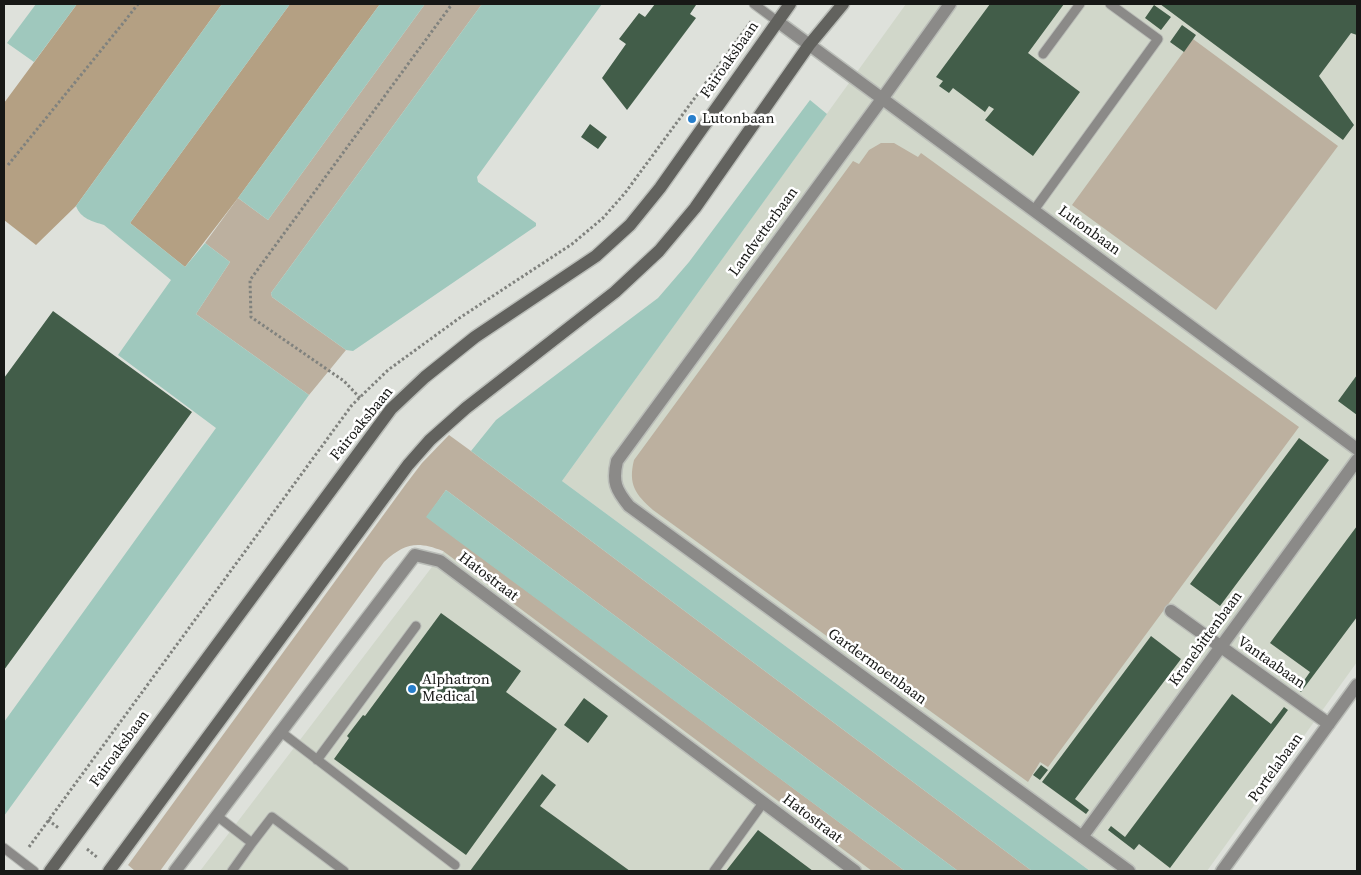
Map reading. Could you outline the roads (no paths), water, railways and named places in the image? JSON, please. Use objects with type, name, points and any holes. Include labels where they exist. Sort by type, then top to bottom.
[{"type":"main road","name":"Fairoaksbaan","points":[[50,871],[391,408],[425,376],[475,337],[596,256],[630,225],[660,188],[790,4]]},
{"type":"main road","points":[[109,871],[408,464],[430,440],[466,408],[615,292],[659,251],[695,208],[810,45],[843,4]]},
{"type":"street","name":"Landvetterbaan","points":[[614,483],[617,461],[950,4]]},
{"type":"street","name":"Lutonbaan","points":[[777,21],[1357,449]]},
{"type":"street","name":"Kranebittenbaan","points":[[1082,837],[1357,460]]},
{"type":"street","name":"Gardermoenbaan","points":[[614,483],[620,495],[629,506],[1128,871]]},
{"type":"street","name":"Hatostraat","points":[[175,871],[415,556],[440,561],[854,871]]},
{"type":"street","name":"Vantaabaan","points":[[1171,611],[1329,724]]},
{"type":"street","name":"Portelabaan","points":[[1222,871],[1357,685]]},
{"type":"lane","points":[[754,4],[777,21]]},
{"type":"lane","points":[[1043,54],[1080,4]]},
{"type":"lane","points":[[1034,210],[1158,39],[1110,4]]},
{"type":"lane","points":[[317,760],[416,626]]},
{"type":"lane","points":[[281,732],[455,865]]},
{"type":"lane","points":[[714,871],[763,803]]},
{"type":"lane","points":[[217,816],[252,843]]},
{"type":"lane","points":[[232,871],[272,817],[344,871]]},
{"type":"lane","points":[[4,848],[34,871]]},
{"type":"water","points":[[36,4],[77,4],[34,62],[7,43]]},
{"type":"water","points":[[222,4],[290,4],[130,223],[185,267],[205,243],[230,262],[196,314],[309,395],[4,816],[4,722],[216,428],[118,355],[171,280],[104,225],[84,217],[76,206]]},
{"type":"water","points":[[380,4],[425,4],[268,220],[238,198]]},
{"type":"water","points":[[482,4],[602,4],[477,177],[478,182],[536,223],[536,226],[353,351],[346,350],[272,297],[271,293]]},
{"type":"water","points":[[810,100],[827,114],[562,481],[1090,871],[1032,871],[471,451],[496,420],[658,298],[689,262]]},
{"type":"water","points":[[446,490],[958,871],[905,871],[454,538],[426,517]]},
{"type":"place","name":"Lutonbaan","points":[[692,119]]},
{"type":"place","name":"Alphatron Medical","points":[[412,689]]}]
